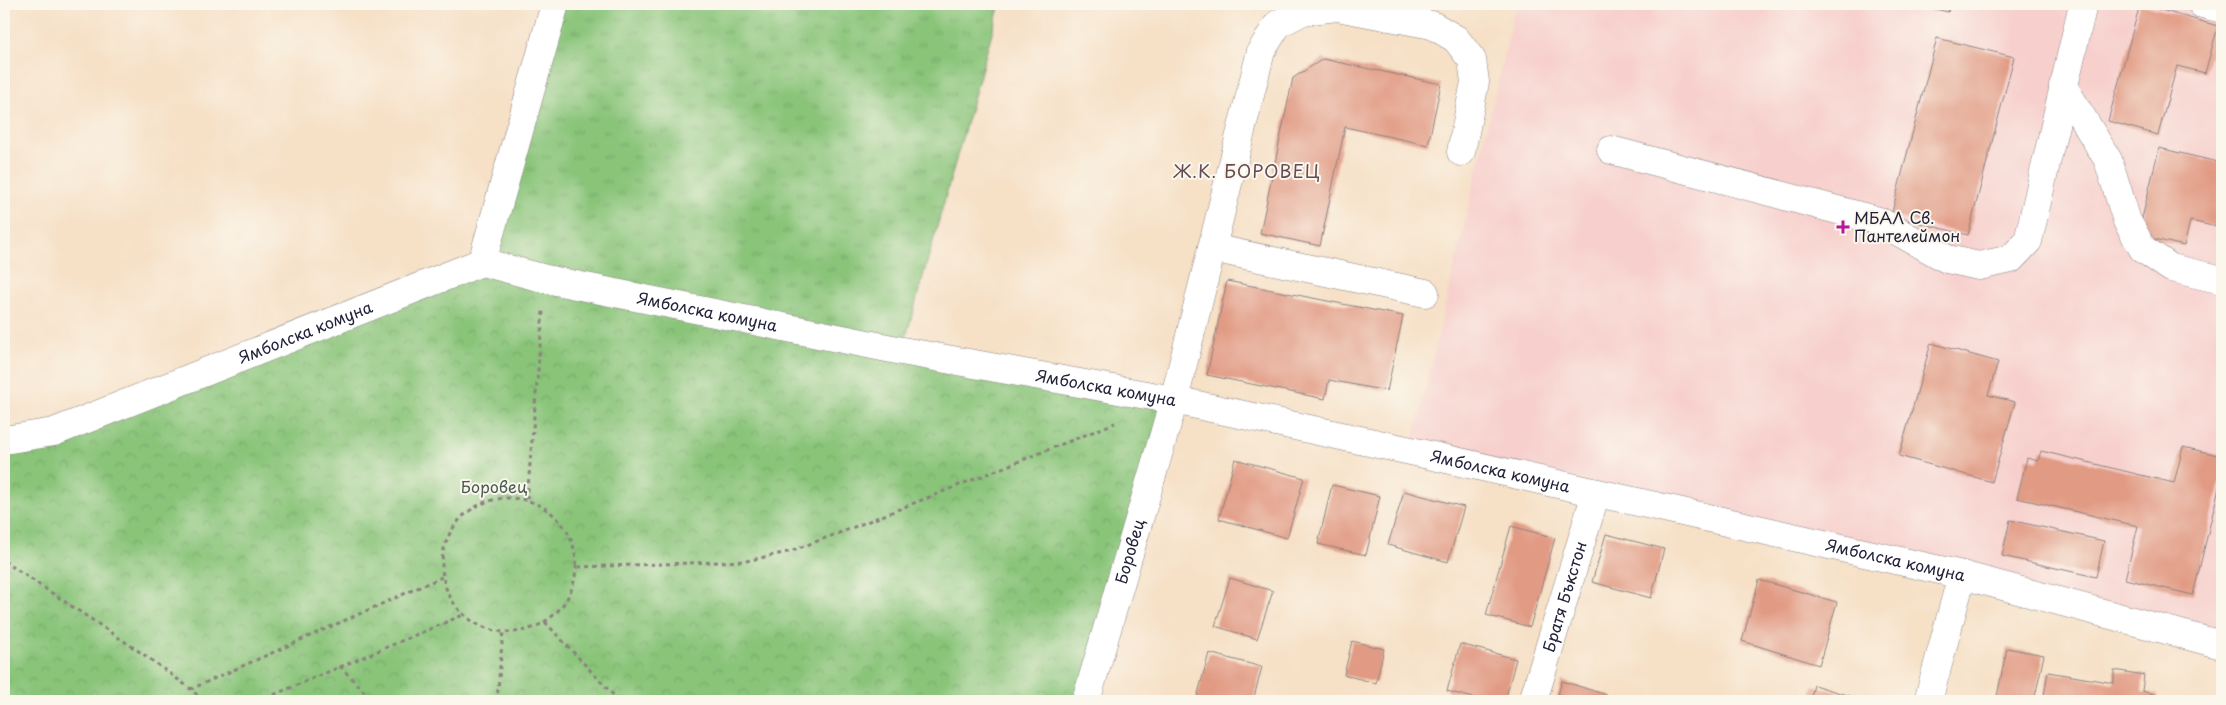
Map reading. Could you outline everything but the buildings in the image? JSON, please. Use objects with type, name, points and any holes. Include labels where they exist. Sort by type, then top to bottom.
[{"type":"street","points":[[482,262],[555,4]]},
{"type":"street","points":[[1611,150],[1879,221],[1946,259],[1979,266],[2011,259],[2028,241],[2083,4]]},
{"type":"street","points":[[2202,4],[2222,9]]},
{"type":"street","name":"Боровец","points":[[1086,701],[1174,400],[1261,52],[1278,24],[1303,10],[1337,8],[1432,25],[1456,39],[1472,60],[1475,82],[1461,152]]},
{"type":"street","points":[[2064,86],[2108,160],[2127,221],[2143,249],[2171,268],[2222,280]]},
{"type":"street","points":[[1212,248],[1425,293]]},
{"type":"street","name":"Ямболска комуна","points":[[4,440],[54,432],[482,262],[546,279],[902,352],[1174,400],[1411,450],[1596,494],[1962,576],[2222,646]]},
{"type":"street","name":"Братя Бъкстон","points":[[1533,701],[1596,494]]},
{"type":"street","points":[[1928,701],[1962,576]]},
{"type":"path","points":[[527,500],[546,279]]},
{"type":"path","points":[[578,567],[746,561],[788,552],[1120,421]]},
{"type":"path","points":[[504,497],[527,500],[548,509],[564,524],[574,544],[578,567],[573,589],[562,608],[545,622],[524,631],[503,632],[481,627],[463,615],[449,597],[442,577],[442,554],[449,532],[463,514],[482,502],[504,497]]},
{"type":"path","points":[[4,561],[143,654],[191,689],[203,701]]},
{"type":"path","points":[[191,689],[442,577]]},
{"type":"path","points":[[259,701],[463,615]]},
{"type":"path","points":[[545,622],[619,701]]},
{"type":"path","points":[[498,701],[503,632]]},
{"type":"path","points":[[340,666],[373,701]]},
{"type":"shaded area","name":"МБАЛ Св. Пантелеймон","points":[[1516,4],[2222,4],[2222,645],[1411,451]]},
{"type":"green space","points":[[555,4],[1000,4],[902,351],[482,262]]},
{"type":"green space","name":"Боровец","points":[[482,262],[1174,400],[1086,701],[4,701],[4,440]]},
{"type":"place","name":"МБАЛ Св. Пантелеймон","points":[[1843,227]]},
{"type":"district","name":"Ж.К. БОРОВЕЦ","points":[[1247,172]]}]
